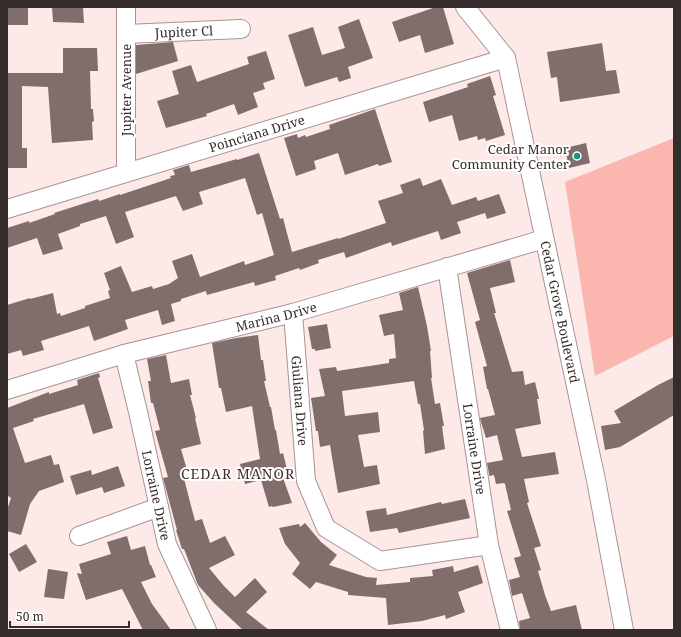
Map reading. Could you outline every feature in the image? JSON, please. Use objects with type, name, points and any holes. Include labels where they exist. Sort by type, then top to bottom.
[{"type":"street","name":"Jupiter Avenue","points":[[126,7],[126,173]]},
{"type":"street","name":"Cedar Grove Boulevard","points":[[465,7],[506,58],[596,480],[624,630]]},
{"type":"street","name":"Jupiter Cl","points":[[126,34],[241,29]]},
{"type":"street","name":"Poinciana Drive","points":[[7,209],[506,58]]},
{"type":"street","name":"Marina Drive","points":[[7,390],[124,354],[293,313],[544,239]]},
{"type":"street","name":"Lorraine Drive","points":[[447,267],[489,545],[510,630]]},
{"type":"street","name":"Giuliana Drive","points":[[293,313],[306,481],[326,528],[380,561],[489,545]]},
{"type":"street","name":"Lorraine Drive","points":[[124,354],[167,544],[207,630]]},
{"type":"street","points":[[79,536],[159,507]]},
{"type":"shaded area","points":[[674,138],[674,336],[595,376],[565,182]]},
{"type":"building","points":[[7,7],[28,7],[28,25],[7,25]]},
{"type":"building","points":[[52,7],[83,7],[84,23],[53,22]]},
{"type":"building","points":[[436,7],[443,7],[454,44],[425,53],[420,35],[399,42],[392,22]]},
{"type":"building","points":[[359,19],[373,58],[348,67],[351,78],[339,82],[337,77],[305,87],[288,35],[313,27],[322,55],[345,48],[338,27]]},
{"type":"building","points":[[173,42],[178,61],[136,74],[136,45]]},
{"type":"building","points":[[602,43],[606,71],[616,70],[620,93],[560,102],[557,77],[551,78],[547,52]]},
{"type":"building","points":[[63,48],[97,48],[98,71],[90,71],[91,109],[93,109],[94,121],[92,122],[93,140],[52,143],[48,87],[22,86],[22,148],[27,148],[27,168],[7,168],[7,73],[63,73]]},
{"type":"building","points":[[266,51],[275,79],[263,83],[265,89],[253,93],[258,107],[238,115],[234,104],[206,114],[207,116],[166,128],[157,101],[179,94],[172,71],[191,65],[197,82],[249,64],[247,57]]},
{"type":"building","points":[[490,76],[496,95],[493,96],[505,135],[486,141],[485,138],[478,140],[477,136],[459,141],[452,115],[429,122],[423,102],[468,87],[467,84]]},
{"type":"building","points":[[375,109],[392,162],[379,166],[378,164],[345,175],[338,153],[314,161],[316,169],[296,176],[284,138],[297,134],[298,138],[305,135],[306,137],[330,129],[329,125]]},
{"type":"building","name":"Cedar Manor Community Center","points":[[586,143],[590,163],[569,168],[565,148]]},
{"type":"building","points":[[259,153],[280,219],[283,218],[292,252],[386,223],[378,201],[403,193],[400,185],[420,178],[423,186],[441,179],[452,205],[476,197],[478,201],[499,194],[506,213],[487,219],[485,213],[457,222],[461,233],[441,240],[438,231],[392,246],[391,242],[346,258],[344,252],[318,260],[319,263],[300,270],[299,268],[275,276],[276,280],[255,286],[254,282],[207,295],[206,291],[181,299],[181,301],[171,304],[175,321],[162,325],[158,310],[125,320],[128,329],[94,341],[89,326],[41,341],[44,350],[23,356],[21,350],[7,354],[7,305],[53,293],[57,314],[60,313],[61,316],[110,298],[108,291],[110,290],[104,273],[121,266],[132,292],[152,286],[153,289],[169,284],[178,278],[172,261],[192,254],[200,277],[244,261],[245,265],[274,255],[262,213],[257,215],[245,178],[199,192],[203,204],[183,211],[176,196],[125,212],[134,237],[116,244],[106,216],[80,224],[80,226],[58,234],[63,249],[43,255],[37,238],[7,248],[7,228],[29,221],[29,223],[55,214],[54,213],[98,199],[99,201],[120,195],[171,178],[170,176],[175,175],[173,170],[189,165],[191,172]]},
{"type":"building","points":[[510,260],[515,282],[490,288],[496,313],[494,313],[512,372],[523,371],[525,385],[535,382],[539,399],[537,399],[541,424],[515,429],[522,457],[555,452],[559,474],[524,479],[529,502],[527,503],[541,546],[534,548],[541,570],[538,571],[551,611],[576,605],[582,630],[520,630],[519,621],[530,618],[522,593],[512,596],[509,580],[520,577],[514,558],[521,556],[507,511],[511,510],[505,484],[496,484],[494,475],[489,476],[487,463],[503,460],[497,435],[486,438],[480,418],[495,415],[487,389],[483,367],[487,366],[475,322],[480,320],[467,273]]},
{"type":"building","points":[[418,287],[431,351],[431,378],[435,404],[440,403],[444,426],[442,426],[445,449],[425,454],[424,430],[420,404],[418,404],[414,381],[342,391],[345,416],[378,412],[380,432],[358,435],[364,467],[377,465],[380,484],[338,493],[330,445],[320,447],[318,431],[316,431],[311,398],[325,396],[319,369],[336,367],[337,371],[389,363],[389,359],[396,358],[394,334],[384,336],[379,315],[403,310],[399,293]]},
{"type":"building","points":[[327,324],[331,348],[315,351],[315,349],[312,349],[308,327]]},
{"type":"building","points":[[258,335],[261,360],[263,360],[266,381],[264,381],[271,407],[280,454],[283,453],[288,473],[282,475],[292,503],[273,507],[269,507],[261,480],[245,484],[240,464],[260,459],[252,406],[226,412],[221,388],[219,388],[212,343]]},
{"type":"building","points":[[166,355],[171,383],[189,379],[192,395],[190,395],[201,444],[181,449],[187,470],[182,471],[195,521],[202,519],[210,543],[225,536],[235,555],[209,568],[235,597],[255,578],[267,592],[246,612],[269,630],[243,630],[214,603],[198,585],[184,549],[182,549],[163,478],[168,477],[155,431],[160,430],[153,403],[151,403],[148,381],[151,381],[147,359]]},
{"type":"building","points":[[99,373],[100,377],[98,378],[113,428],[93,434],[84,404],[33,419],[34,421],[13,428],[25,463],[51,455],[54,465],[59,464],[64,482],[39,491],[30,504],[21,535],[7,531],[7,510],[11,498],[7,495],[7,408],[49,392],[49,394],[78,385],[77,380]]},
{"type":"building","points":[[674,377],[674,415],[620,447],[605,450],[601,426],[621,423],[614,411]]},
{"type":"building","points":[[118,466],[125,486],[104,493],[102,487],[76,495],[70,476],[91,470],[92,475]]},
{"type":"building","points":[[465,499],[470,518],[399,533],[397,528],[370,532],[366,511],[386,508],[387,515],[441,502],[442,504]]},
{"type":"building","points":[[305,523],[321,542],[337,555],[329,565],[366,577],[377,578],[376,585],[410,582],[410,578],[433,576],[432,570],[453,566],[454,572],[478,565],[483,583],[458,592],[465,612],[446,619],[445,615],[422,621],[388,625],[386,598],[348,595],[348,592],[316,582],[310,589],[292,574],[300,563],[285,544],[279,528],[299,524],[300,527]]},
{"type":"building","points":[[127,536],[131,550],[145,546],[150,565],[156,577],[141,582],[152,604],[171,630],[143,630],[122,589],[86,600],[77,573],[82,574],[79,564],[111,554],[107,542]]},
{"type":"building","points":[[26,544],[37,562],[19,572],[9,554]]},
{"type":"building","points":[[48,569],[68,572],[64,599],[44,597]]},
{"type":"place","name":"Cedar Manor Community Center","points":[[577,156]]},
{"type":"district","name":"CEDAR MANOR","points":[[238,473]]}]
